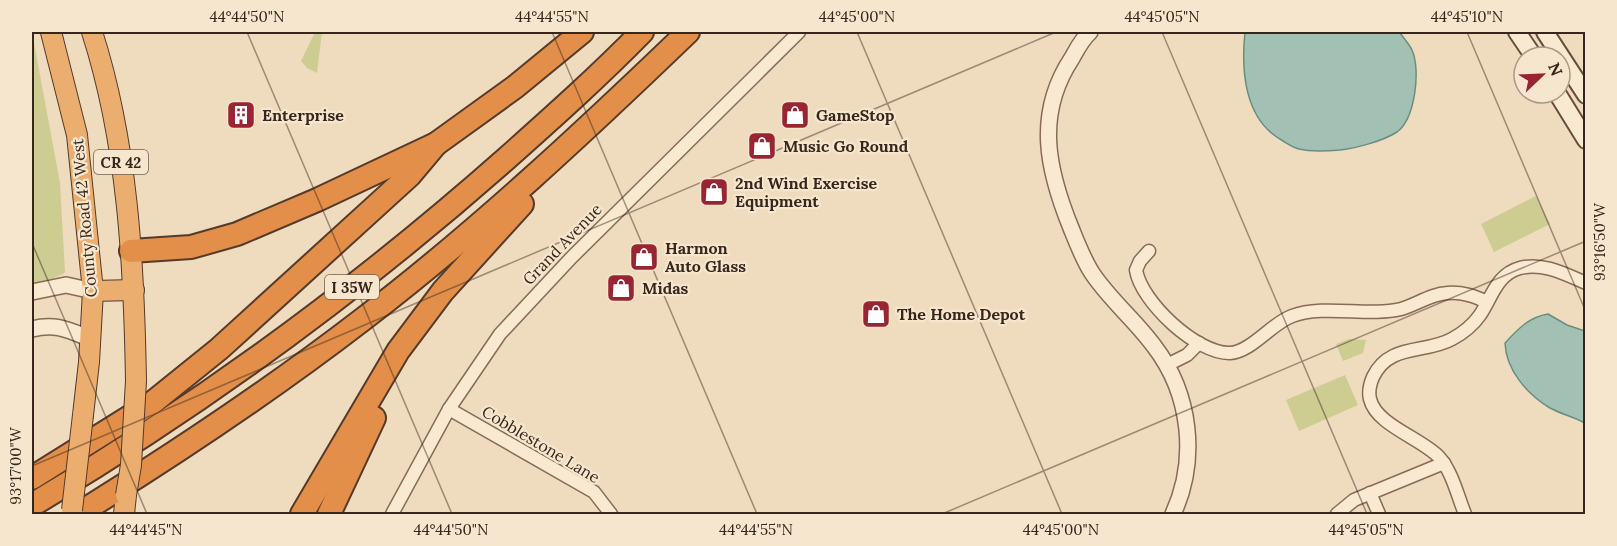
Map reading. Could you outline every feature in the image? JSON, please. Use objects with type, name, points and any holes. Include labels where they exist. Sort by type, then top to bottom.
[{"type":"highway","name":"County Road 42 West","points":[[51,32],[77,135],[93,291],[91,339],[73,513]]},
{"type":"highway","name":"CR 42","points":[[92,32],[115,126],[124,180],[134,290],[136,381],[124,514]]},
{"type":"highway","points":[[131,251],[191,247],[237,234],[317,200],[436,144],[515,87],[582,32]]},
{"type":"highway","name":"I 35W","points":[[32,505],[177,413],[272,348],[345,292],[455,203],[586,88],[642,32]]},
{"type":"highway","name":"I 35W","points":[[73,513],[237,411],[362,320],[487,218],[688,32]]},
{"type":"highway","points":[[302,514],[385,371],[423,317],[462,269],[631,86]]},
{"type":"highway","points":[[32,478],[152,404],[219,349],[411,175],[436,144]]},
{"type":"highway","points":[[93,291],[134,290]]},
{"type":"highway","points":[[329,514],[423,317]]},
{"type":"main road","points":[[1517,32],[1525,45]]},
{"type":"main road","points":[[1545,32],[1586,95]]},
{"type":"main road","points":[[1564,105],[1586,140]]},
{"type":"street","name":"Grand Avenue","points":[[392,514],[449,409],[500,334],[528,302],[694,134],[799,32]]},
{"type":"street","points":[[1090,32],[1063,72],[1055,91],[1049,118],[1047,145],[1054,180],[1065,212],[1092,272],[1153,344],[1167,365],[1181,398],[1188,447],[1185,478],[1173,514]]},
{"type":"street","points":[[1149,251],[1136,270],[1142,287],[1156,309],[1199,343],[1219,351],[1232,353],[1244,348],[1281,321],[1310,312],[1400,309],[1438,294],[1467,294],[1487,302]]},
{"type":"street","points":[[1465,514],[1444,463],[1427,446],[1402,432],[1381,415],[1371,403],[1369,396],[1371,381],[1380,366],[1393,356],[1407,350],[1439,345],[1455,338],[1472,325],[1503,277],[1519,268],[1547,268],[1586,283]]},
{"type":"street","points":[[32,292],[66,285],[93,291]]},
{"type":"street","points":[[32,329],[52,326],[65,328],[91,339]]},
{"type":"street","points":[[1167,365],[1186,355],[1199,343]]},
{"type":"street","name":"Cobblestone Lane","points":[[449,409],[594,492],[610,514]]},
{"type":"street","points":[[1337,514],[1347,504],[1370,493],[1444,463]]},
{"type":"street","points":[[1370,493],[1379,514]]},
{"type":"green space","points":[[32,32],[60,183],[65,272],[32,287]]},
{"type":"green space","points":[[315,32],[322,32],[317,73],[307,68],[301,61]]},
{"type":"green space","points":[[1536,196],[1550,224],[1494,252],[1481,224]]},
{"type":"green space","points":[[1349,339],[1366,340],[1363,353],[1343,361],[1336,344]]},
{"type":"green space","points":[[1345,375],[1358,405],[1299,431],[1286,400]]},
{"type":"shaded area","points":[[1245,32],[1399,32],[1412,50],[1416,69],[1415,94],[1403,126],[1385,138],[1362,146],[1320,151],[1293,147],[1270,132],[1253,107],[1245,78]]},
{"type":"shaded area","points":[[1548,314],[1567,325],[1585,331],[1585,423],[1554,410],[1533,396],[1519,380],[1509,363],[1505,343],[1529,321]]},
{"type":"place","name":"Enterprise","points":[[241,115]]},
{"type":"place","name":"GameStop","points":[[795,115]]},
{"type":"place","name":"Music Go Round","points":[[762,146]]},
{"type":"place","name":"2nd Wind Exercise Equipment","points":[[714,192]]},
{"type":"place","name":"Harmon Auto Glass","points":[[644,257]]},
{"type":"place","name":"Midas","points":[[621,288]]},
{"type":"place","name":"The Home Depot","points":[[876,314]]}]
